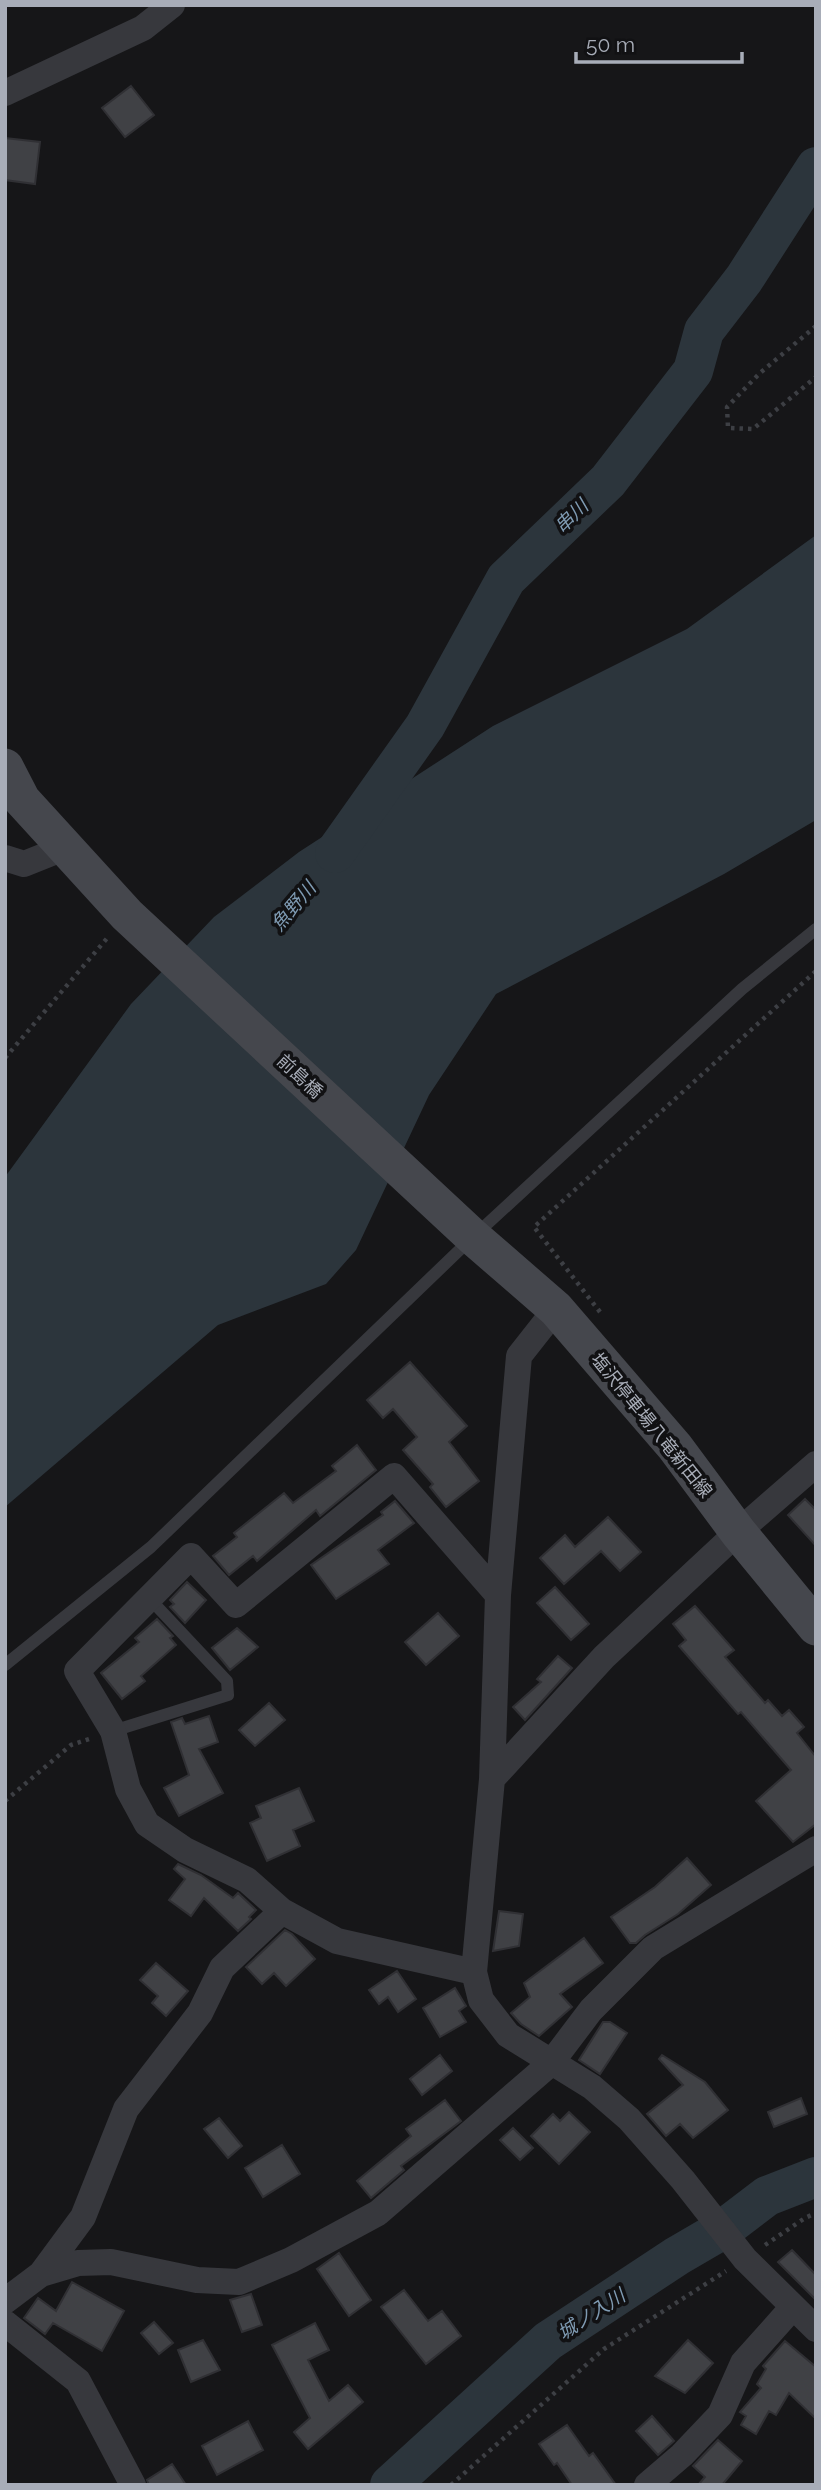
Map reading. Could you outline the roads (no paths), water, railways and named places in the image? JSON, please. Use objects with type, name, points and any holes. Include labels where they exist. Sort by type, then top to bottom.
[{"type":"main road","points":[[5,767],[22,800],[64,848]]},
{"type":"main road","name":"前島橋","points":[[64,848],[127,915],[473,1237]]},
{"type":"main road","name":"塩沢停車場八竜新田線","points":[[473,1237],[556,1309],[675,1447],[738,1532],[816,1627]]},
{"type":"street","points":[[5,93],[143,28],[172,5]]},
{"type":"street","points":[[5,858],[24,864],[64,848]]},
{"type":"street","points":[[556,1309],[519,1356],[498,1595],[492,1779],[474,1972],[481,2000],[508,2035],[592,2087],[629,2119],[683,2180],[745,2259],[816,2329]]},
{"type":"street","points":[[492,1779],[604,1657],[738,1532],[816,1464]]},
{"type":"street","points":[[474,1972],[337,1941],[282,1911],[247,1880],[185,1850],[147,1824],[128,1789],[113,1731],[78,1671],[191,1556],[236,1605],[394,1476],[498,1595]]},
{"type":"street","points":[[41,2274],[78,2263],[111,2262],[197,2280],[239,2282],[281,2265],[378,2213],[551,2063],[591,2010],[653,1948],[816,1849]]},
{"type":"street","points":[[5,2301],[41,2274],[83,2217],[126,2109],[200,2013],[222,1968],[282,1911]]},
{"type":"street","points":[[647,2485],[682,2455],[720,2416],[743,2364],[792,2308]]},
{"type":"street","points":[[5,2323],[78,2381],[133,2485]]},
{"type":"lane","points":[[5,1665],[151,1547],[473,1237],[742,989],[816,929]]},
{"type":"lane","points":[[113,1731],[228,1695],[227,1681],[149,1598]]},
{"type":"water","name":"魚野川","points":[[816,535],[816,820],[724,874],[496,994],[429,1095],[356,1250],[326,1284],[218,1325],[5,1507],[5,1177],[131,1004],[214,917],[299,852],[493,726],[687,629]]},
{"type":"waterway","name":"串川","points":[[335,853],[425,726],[506,579],[608,481],[693,371],[704,331],[744,279],[816,167]]},
{"type":"waterway","name":"城ノ入川","points":[[390,2485],[548,2341],[677,2256],[725,2228],[767,2196],[816,2177]]}]
